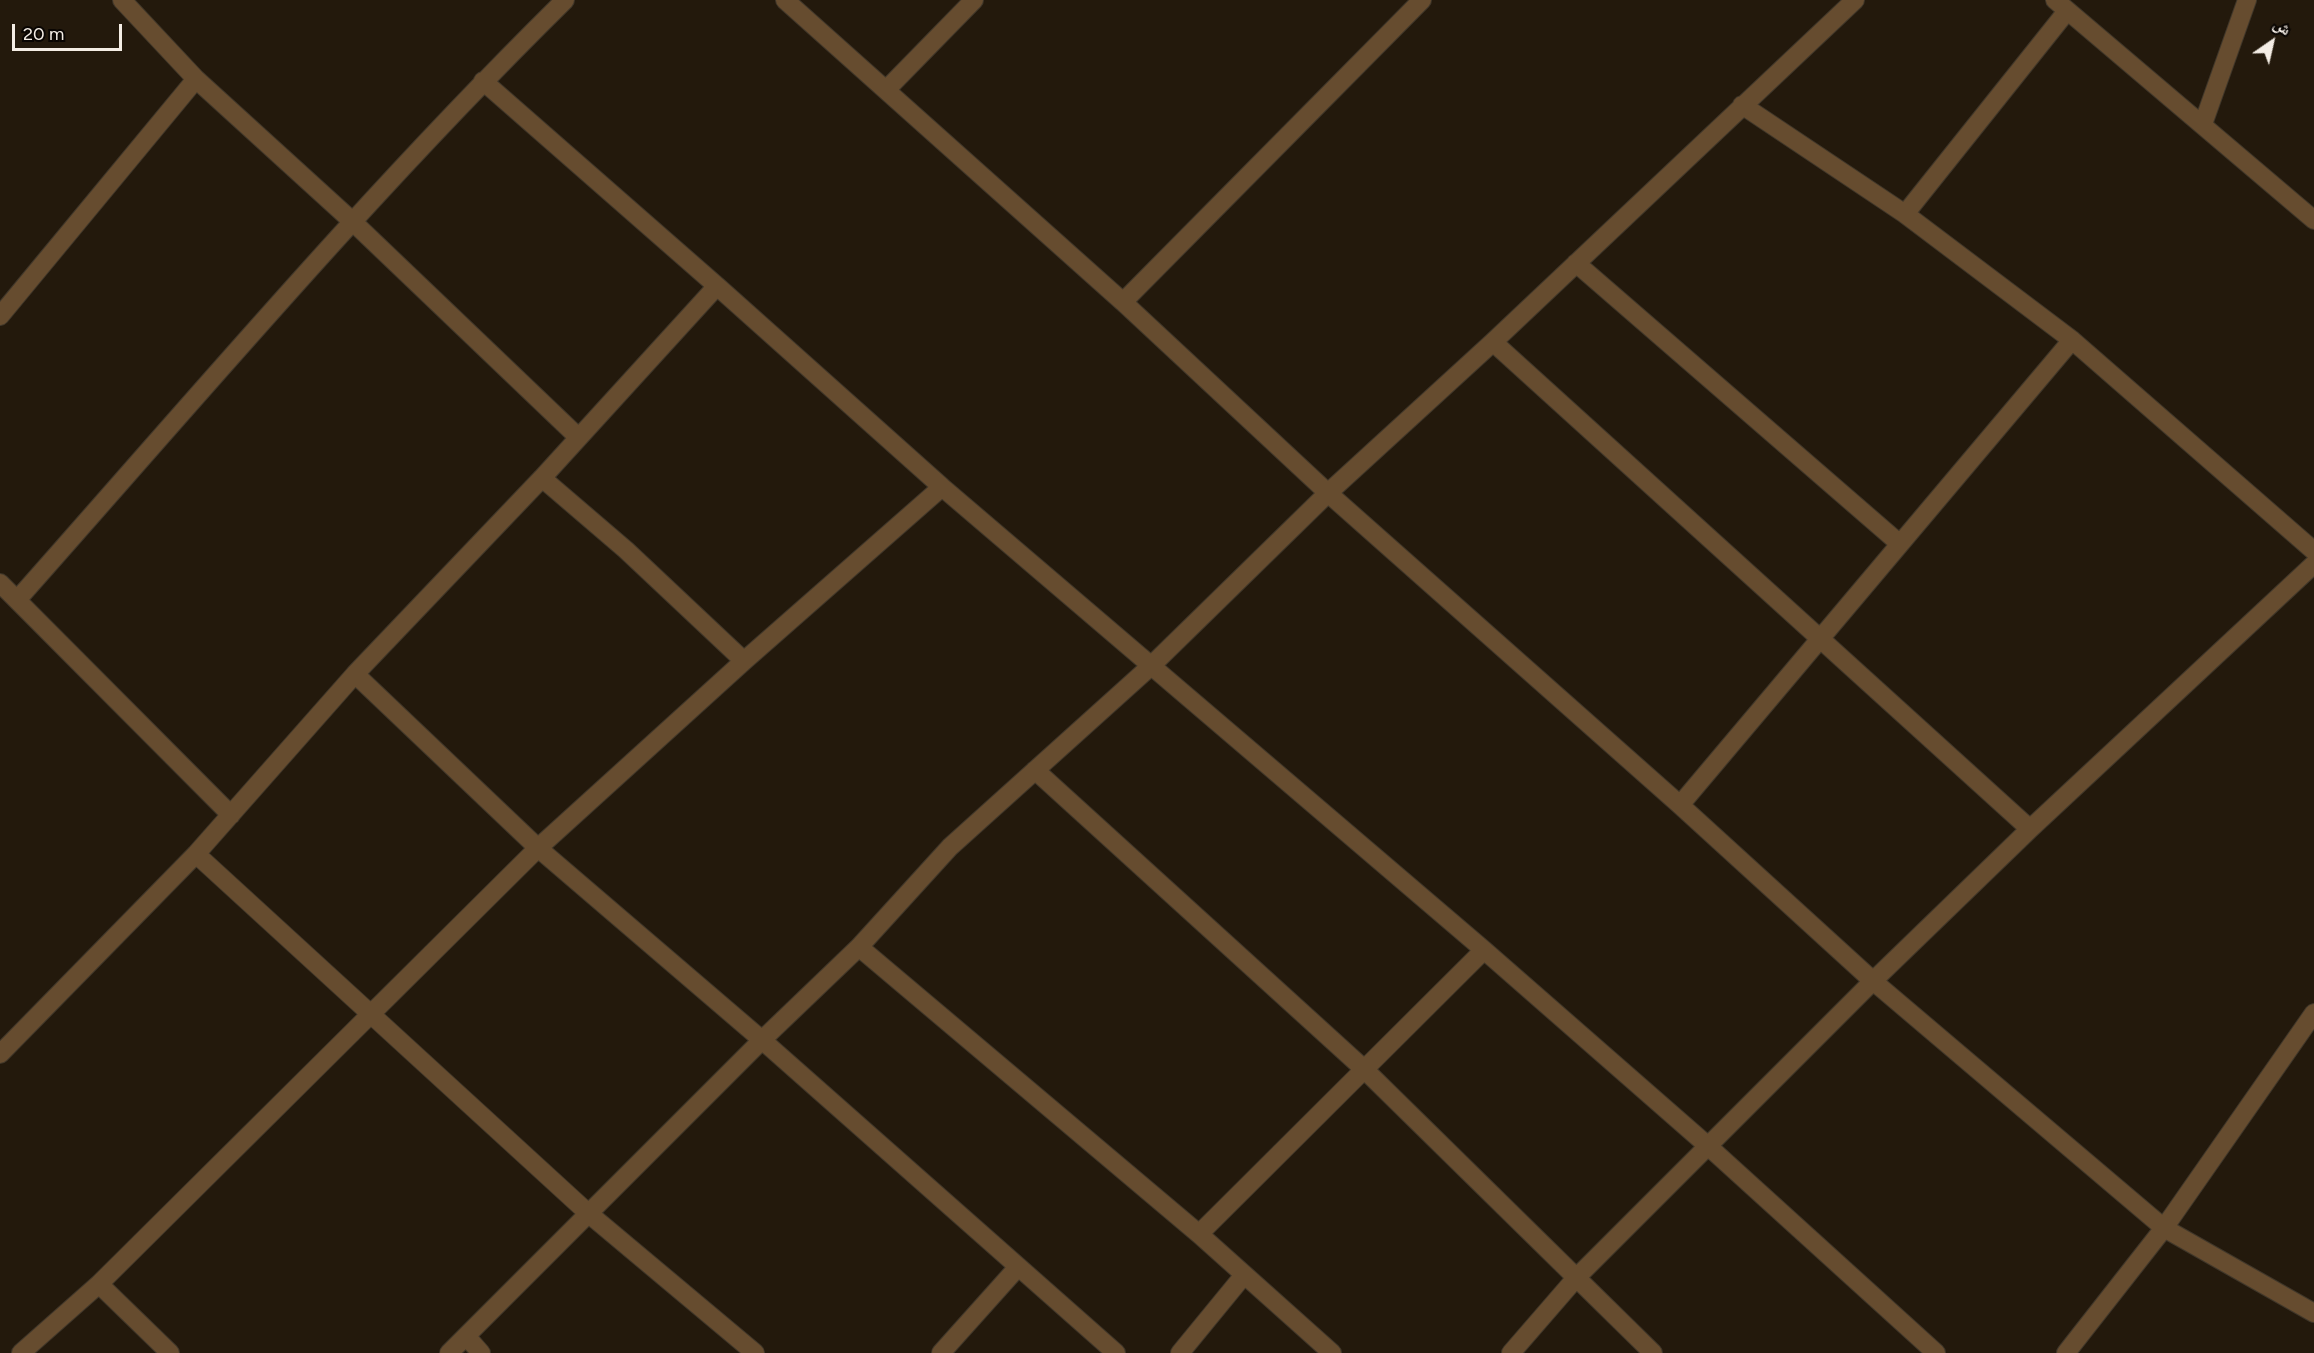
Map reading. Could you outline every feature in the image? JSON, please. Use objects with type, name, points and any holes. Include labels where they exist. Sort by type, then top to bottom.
[{"type":"street","points":[[122,0],[196,79],[352,221],[578,437]]},
{"type":"street","points":[[17,600],[352,221],[483,81],[565,0]]},
{"type":"street","points":[[785,0],[1123,302],[1328,493],[1680,805],[1873,981],[2164,1228],[2314,1313]]},
{"type":"street","points":[[886,90],[974,0]]},
{"type":"street","points":[[1123,302],[1422,0]]},
{"type":"street","points":[[448,1353],[467,1337],[762,1040],[860,947],[950,848],[1152,665],[1328,493],[1493,342],[1856,0]]},
{"type":"street","points":[[2203,124],[2247,0]]},
{"type":"street","points":[[1905,214],[2061,5],[2314,220]]},
{"type":"street","points":[[0,316],[196,79]]},
{"type":"street","points":[[483,81],[942,487],[1484,950],[1708,1146],[1936,1353]]},
{"type":"street","points":[[1742,105],[1905,214],[2072,340],[2314,551]]},
{"type":"street","points":[[1576,263],[1899,544]]},
{"type":"street","points":[[0,1054],[196,854],[355,674],[542,478],[717,286]]},
{"type":"street","points":[[1680,805],[2072,340]]},
{"type":"street","points":[[1493,342],[2030,829]]},
{"type":"street","points":[[542,478],[626,549],[744,661]]},
{"type":"street","points":[[21,1353],[99,1284],[538,848],[744,661],[942,487]]},
{"type":"street","points":[[1511,1353],[1576,1278],[1873,981],[2030,829],[2314,564]]},
{"type":"street","points":[[0,583],[231,815]]},
{"type":"street","points":[[355,674],[538,848],[762,1040],[1116,1353]]},
{"type":"street","points":[[1035,770],[1365,1070],[1653,1353]]},
{"type":"street","points":[[196,854],[588,1214],[755,1353]]},
{"type":"street","points":[[860,947],[1199,1233],[1332,1353]]},
{"type":"street","points":[[1199,1233],[1484,950]]},
{"type":"street","points":[[2066,1353],[2164,1228],[2314,1013]]},
{"type":"street","points":[[941,1353],[1018,1267]]},
{"type":"street","points":[[1180,1353],[1244,1275]]},
{"type":"street","points":[[99,1284],[170,1353]]},
{"type":"street","points":[[467,1337],[481,1353]]}]
